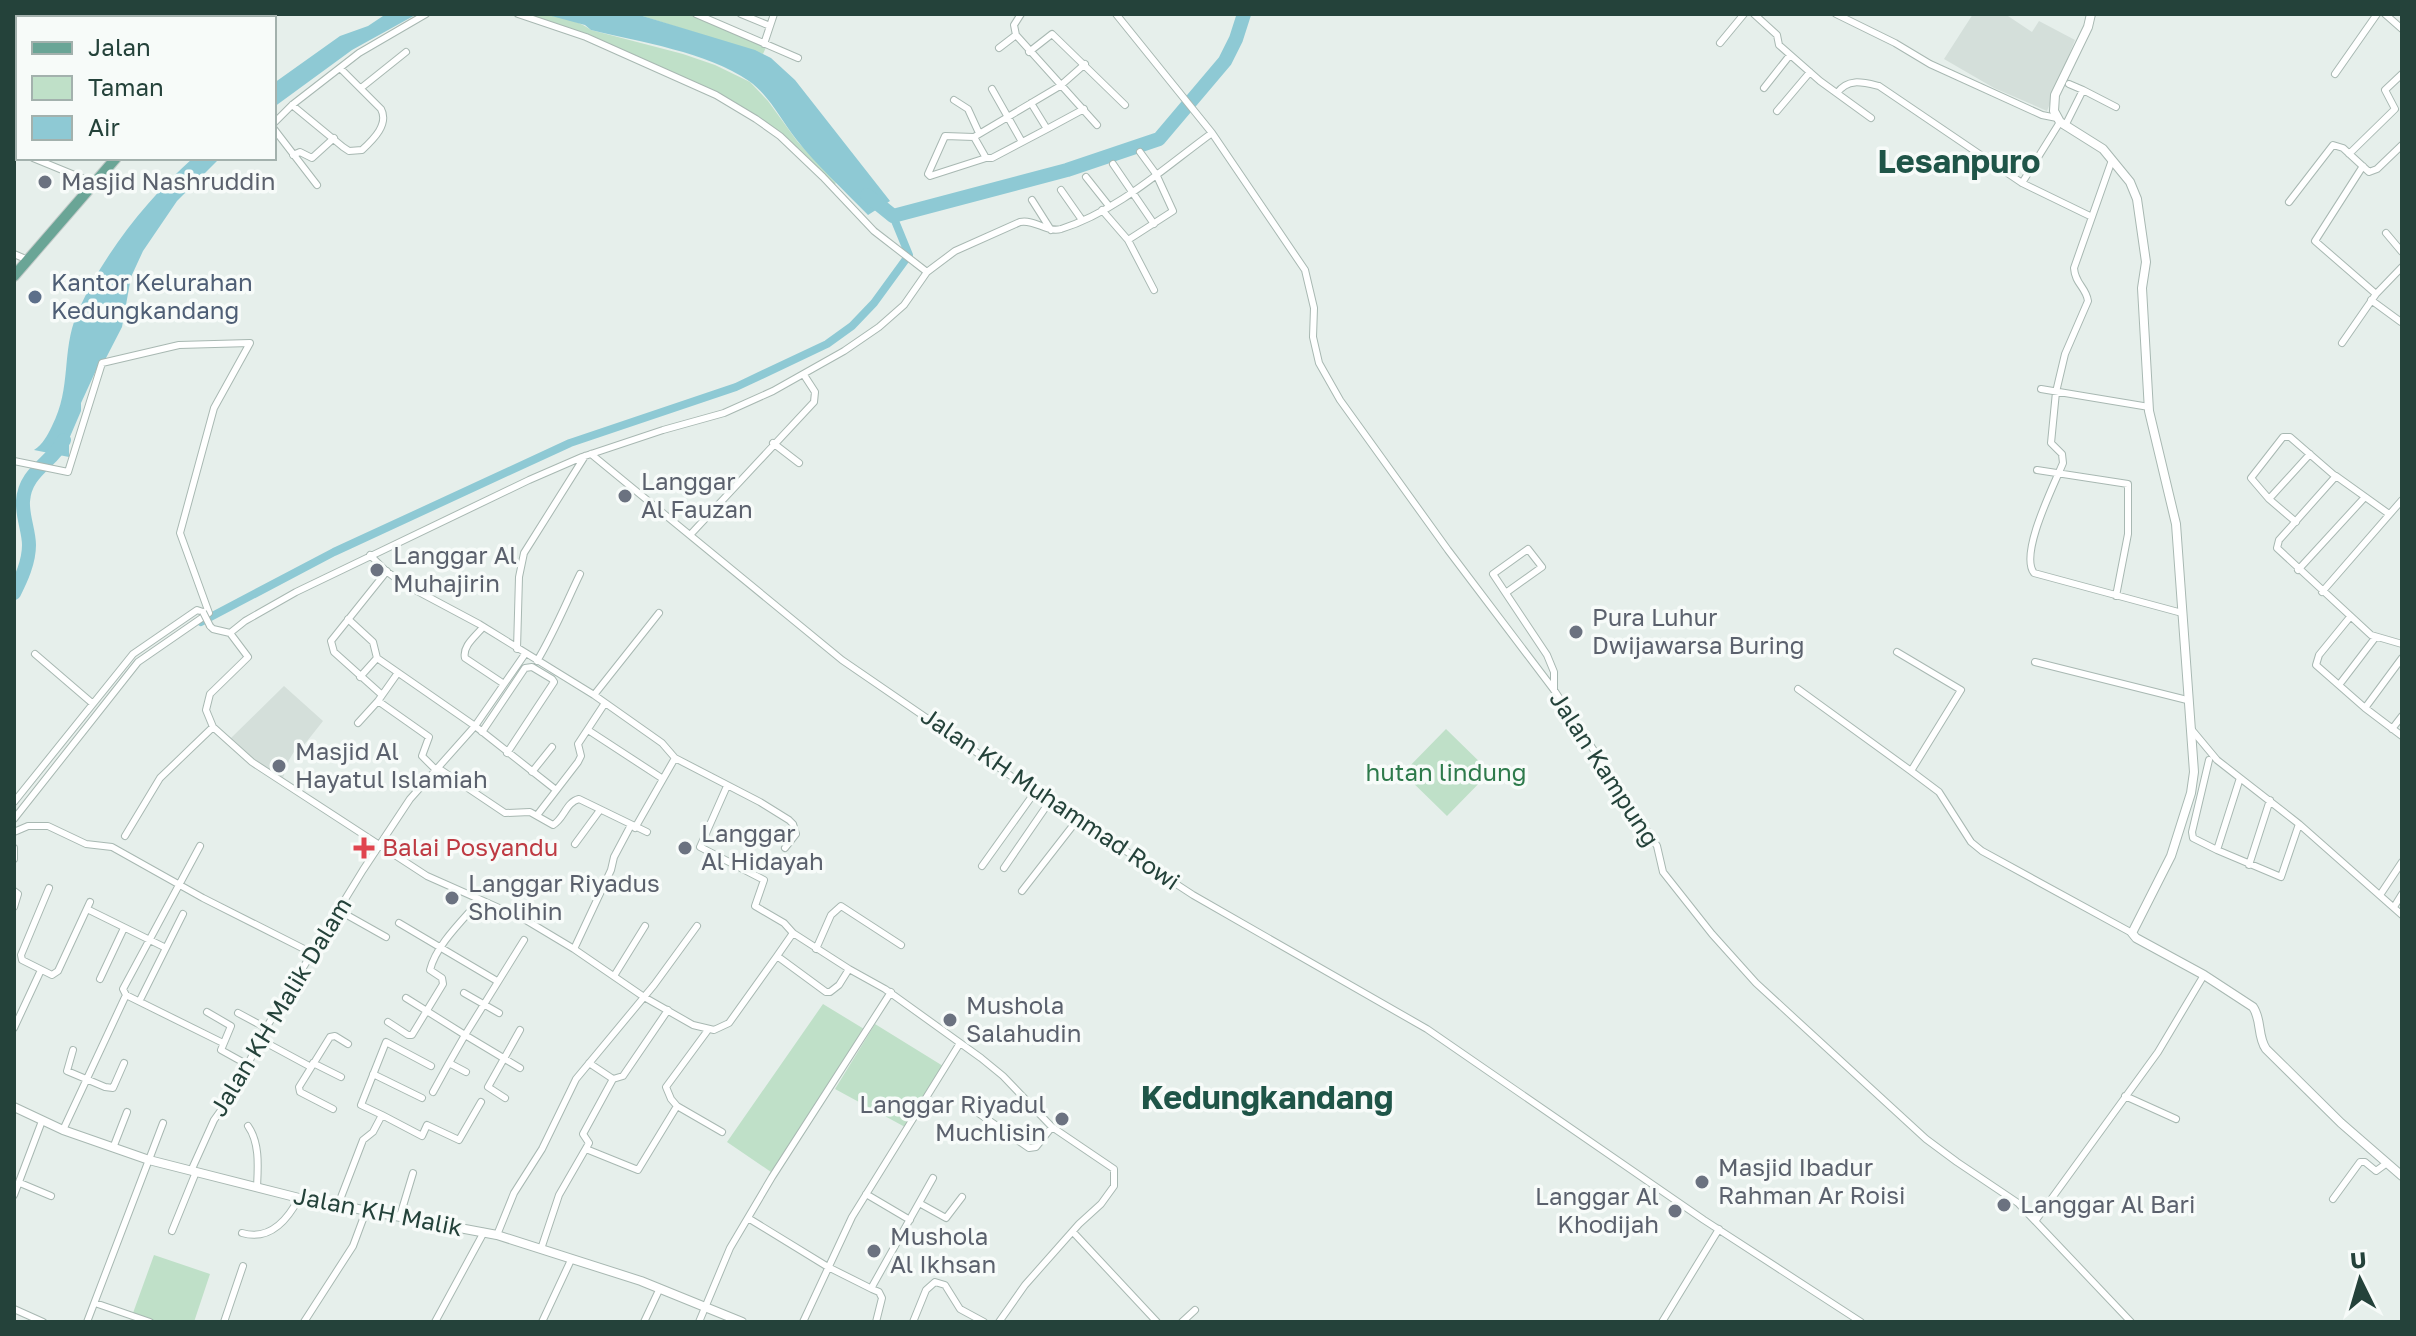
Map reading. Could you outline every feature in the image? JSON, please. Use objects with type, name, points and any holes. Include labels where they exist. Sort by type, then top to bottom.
[{"type":"main road","points":[[14,276],[114,160]]},
{"type":"street","points":[[276,124],[292,105],[359,53],[426,14]]},
{"type":"street","points":[[518,14],[586,37],[716,95],[756,119],[780,136],[874,231],[927,272]]},
{"type":"street","points":[[696,14],[798,58]]},
{"type":"street","points":[[741,14],[770,26]]},
{"type":"street","points":[[764,44],[774,14]]},
{"type":"street","points":[[1009,14],[1018,17],[1014,27],[1016,35],[1029,52],[1097,125]]},
{"type":"street","points":[[230,633],[296,592],[370,555],[588,455],[724,413],[804,375],[879,327],[904,305],[927,272],[955,251],[1020,222],[1059,230],[1134,192],[1212,133],[1116,14]]},
{"type":"street","points":[[1720,43],[1744,14]]},
{"type":"street","points":[[1754,14],[1777,35],[1779,45],[1790,55],[1871,118]]},
{"type":"street","points":[[1836,14],[1930,64],[2061,122],[2103,149],[2134,191],[2146,262],[2142,288],[2149,407],[2163,476],[2174,508],[2193,762],[2191,793],[2171,856],[2132,933]]},
{"type":"street","points":[[2061,122],[2054,106],[2055,95],[2088,27],[2091,14]]},
{"type":"street","points":[[2335,74],[2377,14]]},
{"type":"street","points":[[2385,14],[2402,29]]},
{"type":"street","points":[[1029,52],[1051,34],[1125,105]]},
{"type":"street","points":[[999,48],[1016,35]]},
{"type":"street","points":[[361,88],[406,52]]},
{"type":"street","points":[[1764,88],[1790,55]]},
{"type":"street","points":[[1084,109],[995,157],[929,175],[945,136],[977,135],[1060,86],[1085,64]]},
{"type":"street","points":[[292,105],[349,151],[362,150],[384,124],[385,116],[340,68]]},
{"type":"street","points":[[1777,111],[1810,72]]},
{"type":"street","points":[[2349,154],[2395,109],[2385,90],[2402,74]]},
{"type":"street","points":[[1837,93],[1847,83],[1858,81],[1879,86],[2022,183],[2092,217]]},
{"type":"street","points":[[2069,84],[2116,107]]},
{"type":"street","points":[[992,89],[1022,142]]},
{"type":"street","points":[[2022,183],[2083,90]]},
{"type":"street","points":[[954,100],[968,109],[986,158]]},
{"type":"street","points":[[1031,103],[1047,129]]},
{"type":"street","points":[[276,129],[317,185]]},
{"type":"street","name":"Jalan Kampung","points":[[1212,133],[1305,270],[1314,308],[1313,337],[1319,363],[1340,400],[1554,690],[1657,846],[1663,872],[1756,983],[1942,1152],[1995,1186],[2036,1220],[2131,1322]]},
{"type":"street","points":[[293,155],[300,152],[312,158],[334,138]]},
{"type":"street","points":[[2289,202],[2333,145],[2337,144],[2369,172],[2373,172],[2402,145]]},
{"type":"street","points":[[1128,240],[1173,211],[1156,174],[1140,152]]},
{"type":"street","points":[[2112,159],[2074,268],[2077,283],[2088,301],[2065,354],[2056,392],[2051,443],[2064,457],[2032,542],[2029,565],[2034,573],[2182,613]]},
{"type":"street","points":[[38,160],[94,183]]},
{"type":"street","points":[[1113,164],[1154,224]]},
{"type":"street","points":[[2363,166],[2315,241],[2401,322]]},
{"type":"street","points":[[1086,177],[1128,240],[1154,290]]},
{"type":"street","points":[[1061,190],[1082,220]]},
{"type":"street","points":[[1032,200],[1051,230]]},
{"type":"street","points":[[2386,233],[2402,252]]},
{"type":"street","points":[[14,254],[28,260]]},
{"type":"street","points":[[2342,343],[2374,297],[2402,267]]},
{"type":"street","points":[[14,461],[68,472],[102,363],[179,345],[250,343],[214,408],[180,533],[209,613],[138,662],[14,819]]},
{"type":"street","points":[[690,535],[814,402],[815,392],[804,375]]},
{"type":"street","points":[[2041,389],[2149,407]]},
{"type":"street","points":[[2296,522],[2269,499],[2251,478],[2283,437],[2290,437],[2335,476],[2389,514]]},
{"type":"street","points":[[773,443],[799,463]]},
{"type":"street","points":[[2269,499],[2310,454]]},
{"type":"street","points":[[517,649],[519,577],[524,553],[588,455]]},
{"type":"street","name":"Jalan KH Muhammad Rowi","points":[[588,455],[842,660],[1035,792],[1193,895],[1427,1029],[1861,1322]]},
{"type":"street","points":[[2037,470],[2128,484],[2128,534],[2116,596]]},
{"type":"street","points":[[2335,476],[2277,544],[2279,551],[2375,638],[2402,644]]},
{"type":"street","points":[[2298,570],[2365,497]]},
{"type":"street","points":[[2322,592],[2402,500]]},
{"type":"street","points":[[1507,592],[1542,567],[1528,549],[1494,572],[1547,655],[1554,672],[1554,690]]},
{"type":"street","points":[[370,555],[387,571],[594,695],[662,743],[675,758],[760,802],[793,824],[796,834],[785,848]]},
{"type":"street","points":[[387,571],[332,637],[331,644],[334,652],[380,698],[429,737],[422,756],[505,813],[530,812],[549,824],[557,823],[577,799],[647,832]]},
{"type":"street","points":[[537,661],[553,636],[558,618],[580,574]]},
{"type":"street","points":[[14,802],[133,654],[197,610],[203,612],[213,629],[230,633],[248,657],[207,697],[206,710],[213,727],[252,762],[427,876],[524,919],[693,1025],[708,1030],[722,1028],[729,1023],[793,933]]},
{"type":"street","points":[[594,695],[659,613]]},
{"type":"street","points":[[2350,617],[2316,661],[2318,669],[2402,736]]},
{"type":"street","points":[[348,619],[373,642],[377,658],[475,726],[556,790]]},
{"type":"street","points":[[483,627],[465,648],[465,658],[504,684]]},
{"type":"street","points":[[2339,685],[2375,638]]},
{"type":"street","points":[[1897,652],[1961,690],[1911,771]]},
{"type":"street","points":[[35,654],[92,703]]},
{"type":"street","name":"Jalan KH Malik Dalam","points":[[172,1231],[214,1120],[234,1092],[266,1028],[338,910],[410,799],[475,726],[525,654]]},
{"type":"street","points":[[360,677],[377,658]]},
{"type":"street","points":[[2365,708],[2402,658]]},
{"type":"street","points":[[2035,662],[2187,700]]},
{"type":"street","points":[[482,732],[525,668],[532,667],[552,679],[554,682],[507,753]]},
{"type":"street","points":[[358,723],[397,674]]},
{"type":"street","points":[[1798,689],[1939,792],[1971,842],[1982,851],[2132,933],[2253,1007],[2266,1049],[2402,1176]]},
{"type":"street","points":[[538,814],[580,758],[577,747],[605,703]]},
{"type":"street","points":[[2392,729],[2402,716]]},
{"type":"street","points":[[125,836],[160,778],[213,727]]},
{"type":"street","points":[[2190,728],[2213,760],[2270,800],[2402,915]]},
{"type":"street","points":[[588,730],[663,779]]},
{"type":"street","points":[[532,772],[552,747]]},
{"type":"street","points":[[574,949],[611,870],[614,857],[675,758]]},
{"type":"street","points":[[2193,762],[2213,760]]},
{"type":"street","points":[[2213,760],[2193,838],[2281,877],[2299,824]]},
{"type":"street","points":[[2217,850],[2240,778]]},
{"type":"street","points":[[727,786],[700,847],[763,879],[755,906],[784,923],[816,949],[891,992],[960,1043],[1003,1076],[1052,1127],[1107,1163],[1115,1175],[1114,1186],[1101,1204],[1025,1285],[999,1322]]},
{"type":"street","points":[[982,866],[1035,792]]},
{"type":"street","points":[[2249,865],[2270,800]]},
{"type":"street","points":[[1004,868],[1050,801]]},
{"type":"street","points":[[575,844],[600,810]]},
{"type":"street","points":[[1022,891],[1078,819]]},
{"type":"street","points":[[14,832],[28,826],[48,826],[86,844],[112,847],[312,953]]},
{"type":"street","points":[[200,846],[124,985],[124,992],[223,1043]]},
{"type":"street","points":[[14,848],[14,859]]},
{"type":"street","points":[[2380,895],[2402,862]]},
{"type":"street","points":[[49,888],[21,955],[22,960],[41,970],[52,975],[58,971],[89,905],[124,928],[166,948]]},
{"type":"street","points":[[14,891],[18,894],[14,907]]},
{"type":"street","points":[[2394,907],[2402,894]]},
{"type":"street","points":[[388,1022],[410,1036],[443,984],[442,978],[429,967],[480,900]]},
{"type":"street","points":[[816,949],[831,915],[841,906],[901,945]]},
{"type":"street","points":[[338,910],[386,937]]},
{"type":"street","points":[[141,998],[183,914]]},
{"type":"street","points":[[399,923],[497,981]]},
{"type":"street","points":[[614,976],[645,926]]},
{"type":"street","points":[[497,1235],[514,1193],[542,1149],[576,1079],[644,997],[697,926]]},
{"type":"street","points":[[100,979],[124,928]]},
{"type":"street","points":[[433,1092],[524,940]]},
{"type":"street","points":[[777,956],[826,992],[839,985],[849,969]]},
{"type":"street","points":[[14,1027],[41,970]]},
{"type":"street","points":[[2036,1220],[2158,1052],[2204,975]]},
{"type":"street","points":[[699,1322],[730,1248],[891,992]]},
{"type":"street","points":[[464,993],[499,1013]]},
{"type":"street","points":[[63,1130],[126,995]]},
{"type":"street","points":[[406,998],[520,1068]]},
{"type":"street","points":[[541,1249],[559,1195],[586,1149],[589,1140],[583,1134],[613,1079],[623,1076],[668,1010]]},
{"type":"street","points":[[207,1012],[231,1026],[221,1050],[248,1065]]},
{"type":"street","points":[[238,1013],[266,1028]]},
{"type":"street","points":[[505,1098],[488,1088],[520,1030]]},
{"type":"street","points":[[708,1030],[666,1087],[677,1106],[722,1132]]},
{"type":"street","points":[[333,1109],[299,1090],[331,1036],[348,1044]]},
{"type":"street","points":[[261,1040],[341,1077]]},
{"type":"street","points":[[431,1066],[386,1042],[361,1105],[422,1136],[427,1125],[459,1140],[481,1102]]},
{"type":"street","points":[[803,1322],[852,1217],[960,1043]]},
{"type":"street","points":[[73,1050],[66,1069],[105,1087],[113,1088],[124,1063]]},
{"type":"street","points":[[449,1063],[466,1072]]},
{"type":"street","points":[[589,1063],[613,1079]]},
{"type":"street","points":[[373,1074],[422,1098]]},
{"type":"street","points":[[2125,1096],[2176,1119]]},
{"type":"street","points":[[586,1149],[638,1170],[677,1106]]},
{"type":"street","points":[[968,1106],[1029,1148],[1036,1147],[1052,1127]]},
{"type":"street","name":"Jalan KH Malik","points":[[14,1107],[63,1130],[149,1160],[299,1198],[497,1235],[660,1288],[704,1305],[730,1320],[742,1322]]},
{"type":"street","points":[[113,1148],[127,1112]]},
{"type":"street","points":[[338,1205],[363,1140],[373,1132],[382,1115]]},
{"type":"street","points":[[14,1195],[42,1121]]},
{"type":"street","points":[[87,1322],[163,1123]]},
{"type":"street","points":[[248,1126],[258,1155],[257,1187]]},
{"type":"street","points":[[2333,1199],[2360,1162],[2365,1162],[2376,1171],[2387,1163]]},
{"type":"street","points":[[400,1216],[413,1173]]},
{"type":"street","points":[[872,1289],[933,1178]]},
{"type":"street","points":[[20,1183],[51,1196]]},
{"type":"street","points":[[866,1194],[910,1220]]},
{"type":"street","points":[[919,1203],[946,1218],[962,1197]]},
{"type":"street","points":[[242,1233],[252,1236],[273,1231],[290,1214],[299,1198]]},
{"type":"street","points":[[304,1322],[353,1246],[366,1211]]},
{"type":"street","points":[[748,1218],[828,1267],[879,1292],[882,1298],[876,1322]]},
{"type":"street","points":[[1662,1322],[1719,1229]]},
{"type":"street","points":[[435,1322],[484,1232]]},
{"type":"street","points":[[1073,1232],[1157,1322]]},
{"type":"street","points":[[542,1322],[571,1260]]},
{"type":"street","points":[[224,1322],[243,1266]]},
{"type":"street","points":[[913,1322],[926,1290],[935,1282],[945,1285],[960,1309],[984,1322]]},
{"type":"street","points":[[644,1322],[660,1288]]},
{"type":"street","points":[[95,1303],[150,1322]]},
{"type":"street","points":[[1182,1322],[1195,1310]]},
{"type":"street","points":[[16,1322],[18,1311],[43,1322]]},
{"type":"street","points":[[1144,1322],[1150,1315]]},
{"type":"shaded area","points":[[1973,14],[2005,14],[2032,32],[2039,21],[2075,40],[2047,111],[1994,88],[1944,59]]},
{"type":"shaded area","points":[[284,686],[323,721],[304,745],[300,742],[283,778],[260,764],[231,738]]},
{"type":"green space","points":[[521,14],[566,19],[591,30],[683,54],[750,82],[797,141],[836,183],[834,185],[781,134],[733,101],[587,36]]},
{"type":"green space","points":[[636,14],[692,14],[767,45],[763,54]]},
{"type":"green space","name":"hutan lindung","points":[[1446,729],[1490,772],[1447,816],[1403,773]]},
{"type":"green space","points":[[823,1004],[864,1029],[771,1172],[727,1142]]},
{"type":"green space","points":[[875,1024],[943,1066],[905,1127],[835,1089]]},
{"type":"green space","points":[[154,1255],[210,1274],[194,1322],[159,1322],[133,1313]]},
{"type":"water","points":[[386,14],[417,14],[352,50],[276,106],[276,82],[340,36],[368,26]]},
{"type":"water","points":[[544,14],[636,14],[755,50],[771,58],[795,80],[890,201],[868,215],[804,149],[763,93],[732,71],[693,55],[591,30],[585,25]]},
{"type":"water","points":[[191,160],[218,160],[177,201],[143,251],[131,277],[122,327],[106,358],[98,366],[81,403],[81,411],[69,439],[69,457],[34,450],[46,436],[58,412],[72,328],[87,293],[112,250],[159,192]]},
{"type":"waterway","points":[[867,195],[893,216],[1067,170],[1159,139],[1225,61],[1244,14]]},
{"type":"waterway","points":[[201,622],[334,552],[570,443],[736,387],[827,344],[852,326],[874,303],[909,255],[893,216]]},
{"type":"waterway","points":[[14,593],[29,551],[23,507],[25,491],[34,475],[64,440]]},
{"type":"place","name":"Masjid Nashruddin","points":[[45,182]]},
{"type":"place","name":"Kantor Kelurahan Kedungkandang","points":[[35,297]]},
{"type":"place","name":"Langgar Al Fauzan","points":[[625,496]]},
{"type":"place","name":"Langgar Al Muhajirin","points":[[377,570]]},
{"type":"place","name":"Pura Luhur Dwijawarsa Buring","points":[[1576,632]]},
{"type":"place","name":"Masjid Al Hayatul Islamiah","points":[[279,766]]},
{"type":"place","name":"Balai Posyandu","points":[[364,848]]},
{"type":"place","name":"Langgar Al Hidayah","points":[[685,848]]},
{"type":"place","name":"Langgar Riyadus Sholihin","points":[[452,898]]},
{"type":"place","name":"Mushola Salahudin","points":[[950,1020]]},
{"type":"place","name":"Langgar Riyadul Muchlisin","points":[[1062,1119]]},
{"type":"place","name":"Masjid Ibadur Rahman Ar Roisi","points":[[1702,1182]]},
{"type":"place","name":"Langgar Al Bari","points":[[2004,1205]]},
{"type":"place","name":"Langgar Al Khodijah","points":[[1675,1211]]},
{"type":"place","name":"Mushola Al Ikhsan","points":[[874,1251]]},
{"type":"district","name":"Lesanpuro","points":[[1959,162]]},
{"type":"district","name":"Kedungkandang","points":[[1267,1098]]}]
